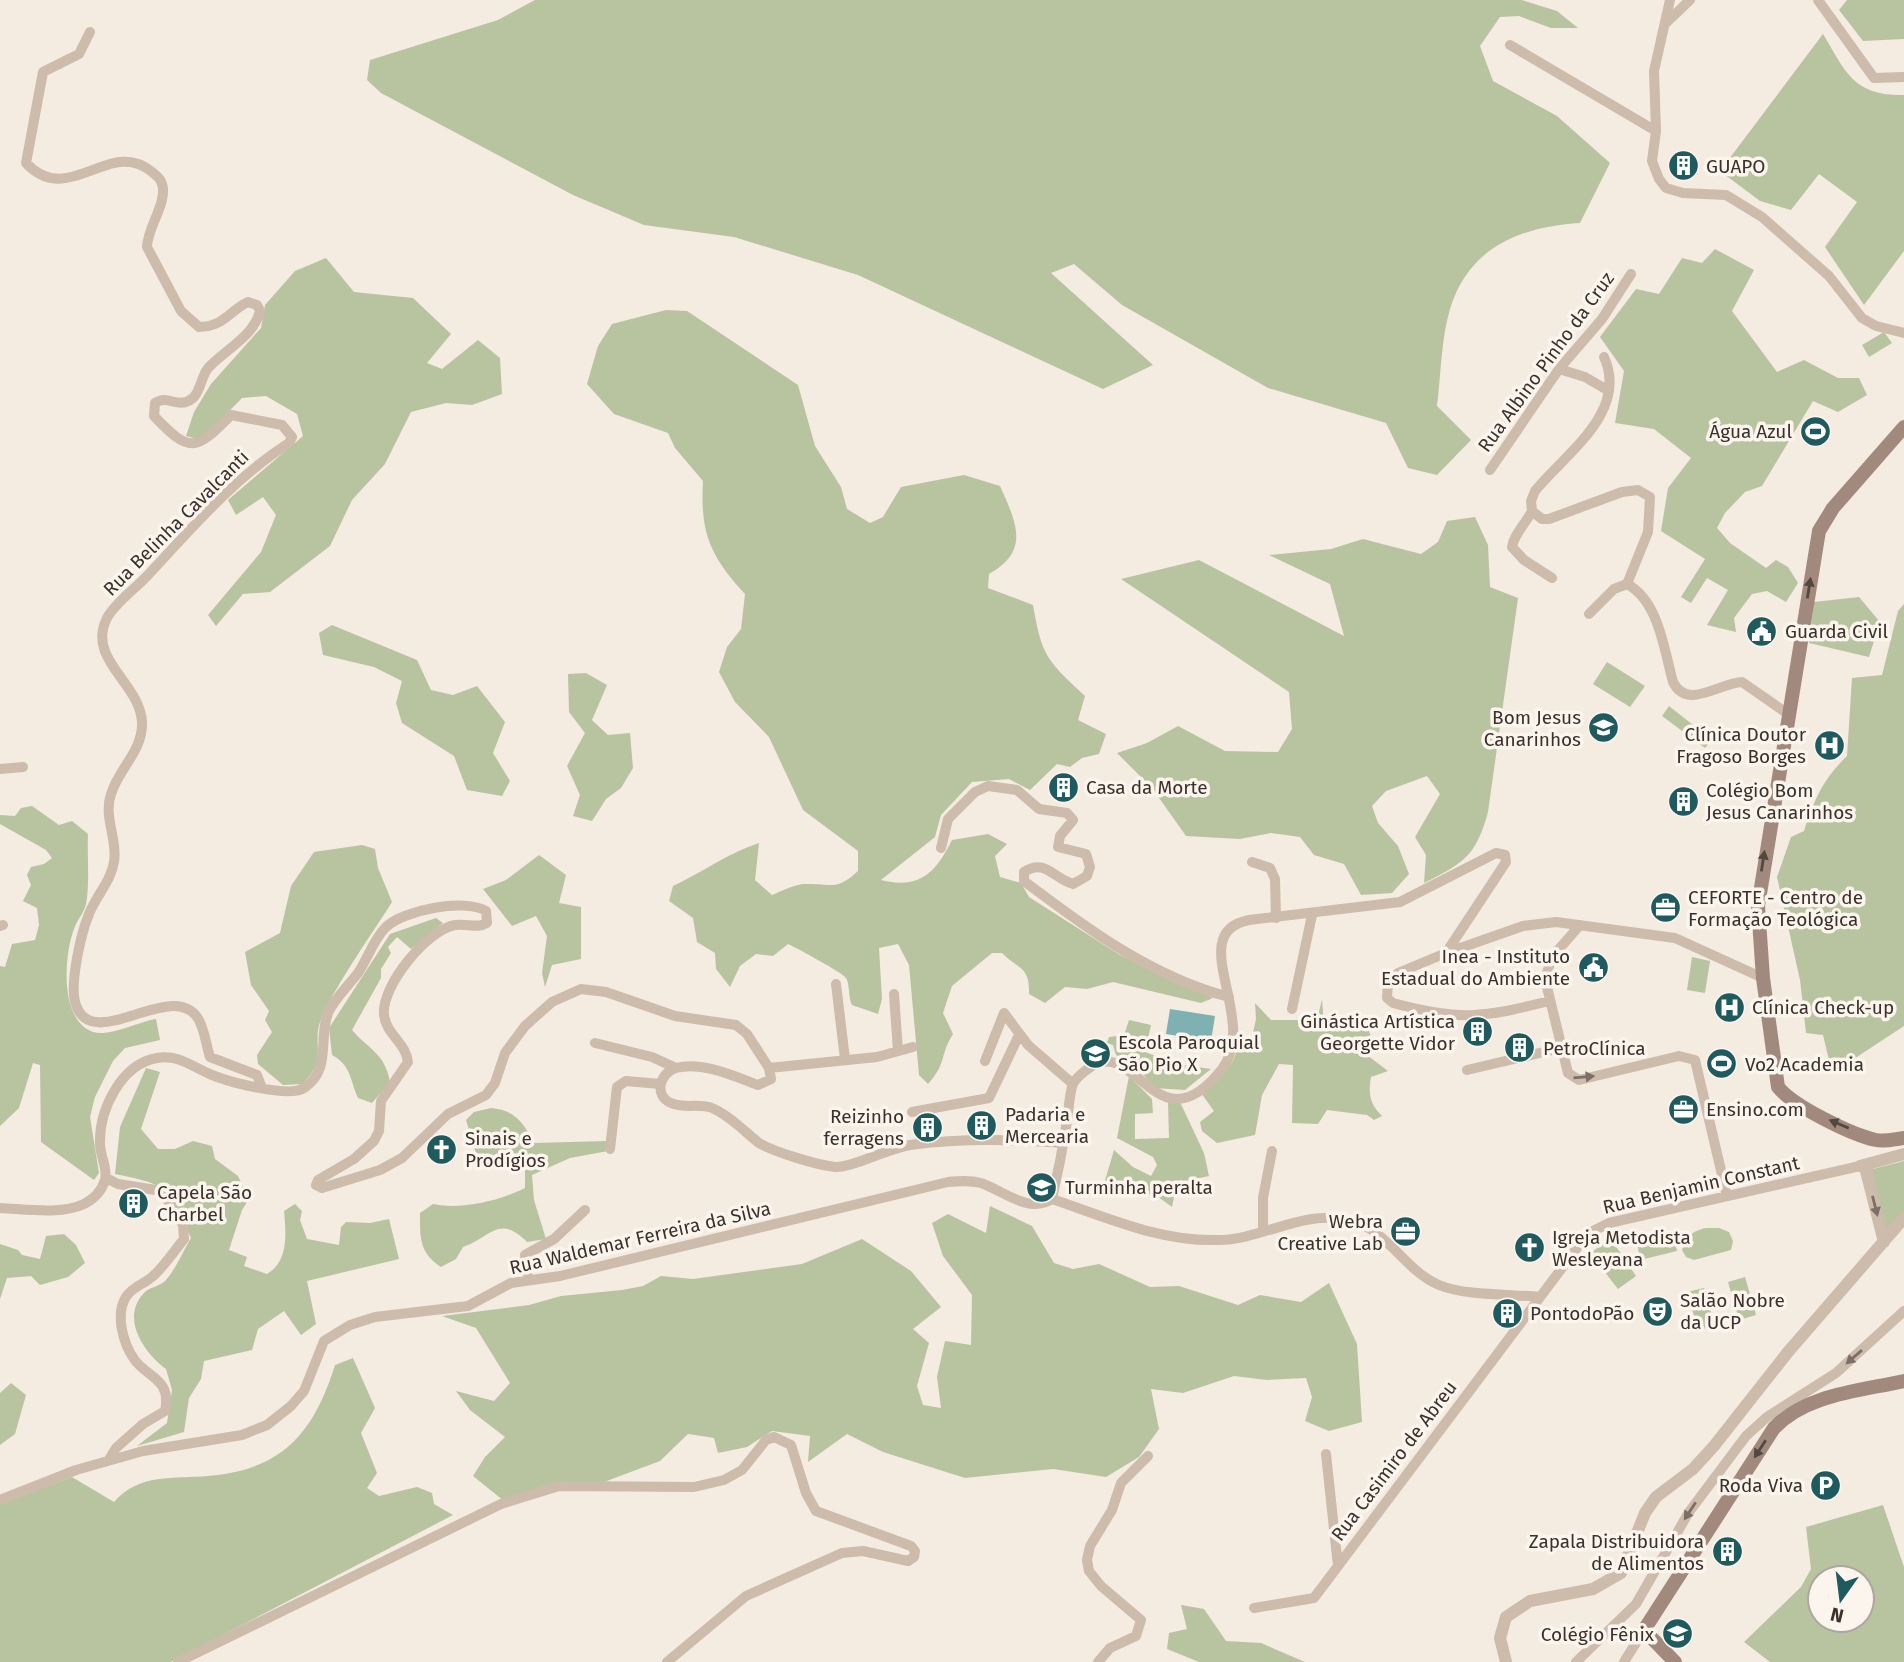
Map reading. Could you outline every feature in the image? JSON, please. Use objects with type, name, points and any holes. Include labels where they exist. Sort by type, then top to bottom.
[{"type":"main road","points":[[1904,427],[1833,508],[1819,531],[1760,878],[1758,926],[1774,1075],[1778,1087],[1786,1097],[1871,1138],[1904,1138]]},
{"type":"main road","points":[[1675,1662],[1644,1630],[1762,1445],[1786,1416],[1812,1402],[1904,1381]]},
{"type":"street","points":[[1670,0],[1654,71],[1656,131],[1652,161],[1659,179],[1666,188],[1683,193],[1726,195],[1737,201],[1762,217],[1821,268],[1862,318],[1877,326],[1904,333]]},
{"type":"street","points":[[1665,23],[1690,0]]},
{"type":"street","points":[[1818,0],[1874,78],[1904,77]]},
{"type":"street","name":"Rua Belinha Cavalcanti","points":[[90,32],[79,54],[43,72],[26,163],[34,172],[57,180],[78,177],[102,164],[117,162],[145,166],[163,186],[146,247],[181,312],[199,327],[212,327],[248,302],[257,305],[260,311],[247,334],[208,368],[192,399],[186,402],[160,399],[155,403],[154,416],[178,440],[190,443],[202,442],[213,436],[231,415],[282,425],[292,437],[289,443],[251,470],[193,526],[107,617],[101,638],[103,652],[139,705],[142,724],[136,751],[111,793],[108,813],[115,852],[114,864],[89,914],[78,953],[75,1002],[82,1015],[97,1022],[116,1022],[161,1006],[179,1005],[189,1009],[199,1018],[210,1057],[257,1075],[262,1088]]},
{"type":"street","points":[[1510,45],[1656,131]]},
{"type":"street","name":"Rua Albino Pinho da Cruz","points":[[1490,470],[1559,369],[1602,319],[1631,274]]},
{"type":"street","points":[[1552,578],[1524,560],[1512,547],[1514,538],[1526,524],[1532,511],[1531,501],[1535,491],[1593,427],[1609,391],[1609,369],[1604,357]]},
{"type":"street","points":[[1559,369],[1579,374],[1609,391]]},
{"type":"street","points":[[1532,511],[1542,519],[1549,519],[1622,492],[1638,490],[1650,497],[1651,512],[1647,532],[1627,584],[1614,589],[1589,614]]},
{"type":"street","points":[[1627,584],[1638,590],[1649,603],[1673,682],[1679,692],[1690,696],[1742,682],[1788,713]]},
{"type":"street","points":[[0,769],[23,767]]},
{"type":"street","points":[[941,848],[948,819],[975,792],[988,786],[1017,790],[1039,809],[1072,815],[1073,820],[1058,840],[1059,847],[1086,854],[1090,867],[1085,880],[1073,884],[1044,867],[1024,872],[1024,881],[1094,935],[1204,990],[1229,997]]},
{"type":"street","points":[[1447,953],[1506,862],[1505,855],[1496,853],[1400,902],[1240,922],[1225,932],[1219,949],[1234,1031],[1229,1057],[1209,1082],[1178,1099],[1158,1096],[1127,1066],[1110,1061],[1094,1065],[1073,1084],[1052,1199],[1152,1233],[1219,1241],[1298,1221],[1349,1220],[1365,1226],[1438,1285],[1540,1297]]},
{"type":"street","points":[[1252,862],[1270,868],[1275,879],[1276,918]]},
{"type":"street","points":[[0,1208],[71,1208],[98,1194],[106,1178],[100,1147],[102,1120],[118,1085],[139,1063],[171,1057],[213,1076],[262,1088],[295,1092],[318,1074],[330,1008],[360,970],[387,926],[436,907],[468,905],[486,911],[487,923],[481,927],[455,925],[431,937],[416,952],[386,995],[384,1014],[387,1027],[400,1042],[408,1062],[381,1101],[379,1131],[374,1141],[354,1159],[318,1180],[316,1185],[322,1188],[330,1186],[380,1170],[402,1158],[449,1114],[486,1095],[495,1083],[505,1053],[538,1013],[552,1002],[581,989],[606,992],[675,1016],[736,1026],[747,1034],[769,1068],[771,1079],[758,1085],[705,1068],[676,1068],[652,1057],[595,1043]]},
{"type":"street","points":[[1292,1009],[1312,915]]},
{"type":"street","points":[[1549,1001],[1479,1016],[1441,1015],[1387,998],[1388,982],[1393,977],[1447,953],[1523,926],[1556,922],[1675,938],[1763,978]]},
{"type":"street","points":[[1580,925],[1552,957],[1545,979],[1568,1073],[1579,1080],[1679,1056],[1695,1060],[1727,1196]]},
{"type":"street","points":[[836,984],[845,1059]]},
{"type":"street","points":[[894,994],[898,1051]]},
{"type":"street","points":[[985,1062],[1004,1013],[1019,1035],[1073,1084]]},
{"type":"street","points":[[912,1112],[989,1098],[1019,1035]]},
{"type":"street","points":[[769,1068],[877,1057],[913,1047]]},
{"type":"street","points":[[1467,1070],[1561,1048]]},
{"type":"street","points":[[676,1068],[665,1074],[660,1084],[666,1101],[675,1105],[712,1107],[763,1145],[835,1167],[849,1167],[880,1152],[909,1145],[1005,1138],[1064,1143]]},
{"type":"street","points":[[610,1149],[617,1087],[626,1080],[660,1084]]},
{"type":"street","points":[[1263,1230],[1263,1198],[1272,1151]]},
{"type":"street","points":[[1884,1242],[1865,1167],[1904,1154]]},
{"type":"street","name":"Rua Benjamin Constant","points":[[1540,1297],[1593,1231],[1609,1223],[1865,1167]]},
{"type":"street","points":[[106,1178],[118,1184],[162,1191],[179,1216],[184,1239],[152,1277],[128,1294],[121,1307],[126,1341],[135,1361],[155,1375],[165,1393],[165,1411],[143,1424],[116,1448],[107,1461]]},
{"type":"street","name":"Rua Waldemar Ferreira da Silva","points":[[0,1500],[30,1486],[107,1461],[242,1435],[267,1425],[291,1406],[304,1391],[319,1351],[332,1333],[375,1317],[468,1306],[511,1283],[560,1276],[962,1180],[979,1183],[1024,1203],[1037,1204],[1052,1199]]},
{"type":"street","points":[[528,1279],[526,1255],[554,1239],[586,1210]]},
{"type":"street","points":[[1506,1662],[1500,1638],[1506,1617],[1530,1601],[1593,1589],[1621,1573],[1646,1513],[1656,1497],[1693,1469],[1707,1454],[1788,1352],[1904,1218]]},
{"type":"street","name":"Rua Casimiro de Abreu","points":[[1254,1608],[1314,1598],[1540,1297]]},
{"type":"street","points":[[1576,1662],[1636,1604],[1689,1512],[1746,1436],[1767,1418],[1836,1373],[1904,1311]]},
{"type":"street","points":[[178,1662],[501,1504],[559,1486],[694,1487],[724,1480],[743,1470],[766,1440],[774,1437],[791,1445],[806,1493],[816,1511],[911,1546],[914,1557],[908,1561],[851,1551],[760,1588],[734,1604],[667,1662]]},
{"type":"street","points":[[1326,1454],[1338,1566]]},
{"type":"street","points":[[1098,1662],[1110,1648],[1136,1636],[1141,1620],[1093,1577],[1087,1560],[1090,1546],[1112,1510],[1121,1483],[1148,1456]]},
{"type":"street","points":[[1624,1662],[1644,1630]]},
{"type":"green space","points":[[535,0],[1522,0],[1557,11],[1578,28],[1551,28],[1519,16],[1500,17],[1480,46],[1493,81],[1557,116],[1610,163],[1580,223],[1537,229],[1500,244],[1470,270],[1459,288],[1450,309],[1445,332],[1437,406],[1471,440],[1437,475],[1408,468],[1386,423],[1268,388],[1122,305],[1074,264],[1051,273],[1153,365],[1103,389],[858,275],[734,237],[644,225],[573,195],[381,93],[367,80],[370,60],[498,20]]},
{"type":"green space","points":[[1847,0],[1904,0],[1904,39],[1863,41],[1839,10]]},
{"type":"green space","points":[[1823,34],[1845,70],[1862,86],[1887,94],[1904,95],[1904,251],[1864,305],[1825,247],[1857,202],[1819,174],[1791,210],[1760,201],[1720,171]]},
{"type":"green space","points":[[1715,249],[1754,270],[1732,311],[1777,372],[1804,360],[1838,378],[1859,378],[1867,395],[1838,412],[1813,401],[1762,486],[1745,492],[1725,513],[1717,528],[1730,543],[1766,568],[1776,560],[1788,567],[1798,583],[1786,602],[1767,591],[1752,594],[1734,618],[1736,632],[1707,625],[1728,590],[1707,578],[1691,603],[1681,597],[1705,559],[1661,531],[1668,488],[1691,458],[1654,429],[1615,423],[1624,371],[1600,337],[1636,289],[1659,294],[1682,258],[1702,263]]},
{"type":"green space","points":[[326,258],[354,292],[413,298],[451,334],[427,363],[442,369],[478,340],[500,358],[502,394],[472,405],[446,403],[411,412],[385,464],[352,500],[330,546],[270,592],[243,594],[216,626],[208,615],[261,552],[276,515],[263,497],[236,515],[228,500],[303,436],[297,414],[266,396],[242,398],[201,440],[186,436],[194,412],[211,384],[261,328],[265,305],[295,271]]},
{"type":"green space","points":[[666,310],[687,311],[798,385],[815,446],[841,487],[847,509],[870,523],[883,517],[901,487],[964,475],[1000,486],[1015,524],[1015,546],[1011,556],[989,574],[988,588],[1033,605],[1043,647],[1048,656],[1085,696],[1078,720],[1106,734],[1099,754],[1082,758],[1070,767],[1057,764],[1030,790],[1009,779],[972,782],[941,815],[935,837],[881,880],[916,880],[933,869],[952,840],[988,834],[1007,844],[995,856],[1000,877],[1021,883],[1029,897],[1120,955],[1213,998],[1201,1003],[1113,982],[1087,989],[1065,987],[1045,1003],[1029,994],[1028,978],[1022,969],[1002,953],[992,953],[952,986],[943,1013],[953,1034],[938,1070],[928,1084],[919,1075],[909,965],[898,944],[879,948],[882,999],[878,1014],[852,1005],[847,981],[843,975],[788,944],[773,956],[756,954],[740,966],[730,987],[716,969],[715,953],[697,942],[693,918],[669,901],[673,886],[759,843],[755,880],[772,895],[801,884],[833,885],[844,882],[858,871],[858,851],[803,810],[769,737],[735,702],[719,672],[727,647],[741,629],[745,594],[723,568],[710,543],[703,515],[703,481],[675,448],[668,433],[614,414],[587,384],[598,346],[612,324]]},
{"type":"green space","points":[[1884,332],[1892,343],[1869,357],[1862,345]]},
{"type":"green space","points":[[1475,517],[1488,545],[1490,587],[1518,598],[1488,812],[1473,849],[1449,870],[1424,883],[1426,855],[1415,837],[1440,794],[1427,776],[1386,791],[1372,806],[1378,823],[1398,846],[1409,874],[1392,893],[1361,895],[1344,864],[1314,855],[1300,837],[1271,833],[1240,839],[1186,836],[1152,788],[1117,753],[1147,743],[1178,726],[1225,751],[1278,752],[1292,729],[1289,692],[1121,579],[1199,560],[1344,636],[1330,584],[1269,555],[1331,549],[1363,539],[1421,554],[1438,542],[1447,521]]},
{"type":"green space","points":[[1859,597],[1880,622],[1869,657],[1809,643],[1814,602]]},
{"type":"green space","points":[[1904,604],[1904,1026],[1837,1070],[1830,1064],[1823,1035],[1806,1033],[1800,980],[1777,877],[1791,837],[1804,831],[1820,791],[1847,756],[1852,678],[1882,675],[1898,611]]},
{"type":"green space","points":[[332,625],[417,660],[431,690],[453,695],[477,686],[505,722],[493,753],[510,781],[502,796],[467,790],[454,756],[402,723],[396,703],[402,681],[374,667],[323,655],[319,633]]},
{"type":"green space","points":[[1607,662],[1645,686],[1630,707],[1593,684]]},
{"type":"green space","points":[[586,673],[607,685],[592,720],[608,735],[630,733],[633,768],[621,788],[606,799],[592,821],[573,816],[580,795],[567,766],[585,733],[569,712],[568,674]]},
{"type":"green space","points":[[1669,706],[1712,740],[1705,748],[1662,716]]},
{"type":"green space","points":[[32,806],[59,825],[72,821],[88,834],[86,904],[75,926],[68,954],[67,986],[74,1015],[82,1025],[100,1033],[156,1019],[160,1040],[125,1048],[113,1061],[95,1097],[90,1117],[99,1173],[94,1180],[41,1142],[40,1065],[33,1063],[19,1108],[0,1126],[0,966],[5,967],[12,944],[35,940],[39,925],[37,908],[23,901],[31,885],[27,875],[31,867],[44,864],[52,858],[46,850],[0,824],[0,815],[15,816],[21,808]]},
{"type":"green space","points":[[362,845],[375,849],[378,868],[392,902],[321,1018],[318,1058],[314,1070],[302,1084],[283,1085],[258,1064],[257,1055],[272,1032],[265,1020],[269,1011],[251,985],[245,952],[280,933],[291,886],[314,852]]},
{"type":"green space","points":[[539,855],[566,875],[559,903],[581,907],[581,959],[552,965],[545,987],[542,973],[547,936],[536,916],[512,926],[483,889],[506,880]]},
{"type":"green space","points":[[436,918],[443,923],[411,949],[397,937],[388,947],[391,953],[381,969],[381,978],[352,1030],[380,1058],[390,1082],[372,1103],[358,1098],[343,1063],[332,1055],[329,1028],[390,934]]},
{"type":"green space","points":[[1692,957],[1710,961],[1705,993],[1687,990]]},
{"type":"green space","points":[[1322,999],[1324,1026],[1366,1024],[1373,1041],[1367,1055],[1388,1071],[1371,1077],[1370,1083],[1372,1103],[1382,1116],[1374,1120],[1367,1115],[1327,1110],[1318,1124],[1292,1123],[1293,1065],[1279,1064],[1262,1095],[1255,1135],[1217,1143],[1202,1131],[1200,1122],[1214,1111],[1201,1093],[1220,1078],[1230,1065],[1237,1043],[1251,1042],[1256,1019],[1255,1003],[1271,1020],[1317,1020]]},
{"type":"green space","points":[[1129,1020],[1151,1025],[1145,1052],[1177,1064],[1211,1069],[1185,1090],[1154,1088],[1134,1063],[1116,1055],[1113,1045],[1107,1043],[1109,1037],[1124,1035]]},
{"type":"green space","points":[[146,1068],[160,1072],[141,1129],[158,1149],[175,1149],[193,1141],[212,1146],[215,1159],[238,1176],[249,1199],[242,1210],[229,1250],[247,1257],[244,1266],[267,1274],[279,1262],[284,1246],[284,1211],[295,1204],[302,1211],[300,1220],[307,1239],[339,1245],[341,1227],[346,1222],[370,1223],[389,1219],[399,1259],[307,1281],[316,1324],[301,1335],[284,1311],[258,1329],[252,1350],[204,1361],[201,1379],[189,1398],[184,1432],[137,1446],[167,1423],[172,1390],[166,1369],[149,1353],[137,1333],[134,1311],[146,1291],[163,1283],[169,1276],[191,1238],[178,1208],[166,1191],[147,1182],[115,1174],[120,1127]]},
{"type":"green space","points":[[1129,1076],[1152,1099],[1153,1113],[1135,1114],[1135,1139],[1169,1138],[1168,1103],[1180,1102],[1204,1153],[1209,1176],[1177,1183],[1172,1207],[1157,1196],[1104,1184],[1114,1150],[1133,1167],[1151,1176],[1157,1165],[1153,1157],[1117,1138]]},
{"type":"green space","points":[[491,1108],[518,1119],[534,1143],[607,1141],[608,1151],[570,1158],[532,1175],[534,1200],[546,1239],[527,1242],[509,1229],[501,1229],[463,1247],[456,1259],[441,1267],[428,1256],[422,1244],[420,1213],[433,1204],[456,1206],[480,1203],[525,1188],[525,1167],[478,1160],[466,1120],[474,1112]]},
{"type":"green space","points":[[1904,1161],[1904,1212],[1884,1235],[1869,1170]]},
{"type":"green space","points":[[990,1206],[1032,1226],[1054,1263],[1073,1269],[1099,1264],[1150,1287],[1179,1286],[1238,1305],[1260,1295],[1301,1302],[1329,1283],[1357,1344],[1362,1422],[1329,1431],[1305,1421],[1312,1397],[1306,1378],[1267,1380],[1234,1376],[1183,1393],[1151,1389],[1159,1429],[1139,1457],[1106,1477],[1053,1469],[965,1478],[883,1452],[847,1434],[808,1462],[810,1436],[772,1431],[747,1447],[718,1453],[714,1438],[688,1434],[660,1461],[604,1482],[504,1501],[473,1476],[485,1457],[505,1437],[470,1410],[456,1391],[494,1401],[510,1383],[476,1328],[442,1316],[529,1305],[561,1296],[622,1290],[643,1286],[661,1276],[693,1279],[802,1264],[862,1239],[911,1271],[941,1307],[913,1329],[929,1343],[917,1386],[923,1405],[941,1408],[937,1377],[945,1341],[971,1345],[972,1295],[943,1256],[932,1223],[948,1214],[986,1233]]},
{"type":"green space","points":[[1706,1228],[1719,1228],[1729,1232],[1733,1241],[1731,1250],[1694,1260],[1686,1257],[1682,1250],[1688,1238]]},
{"type":"green space","points":[[64,1234],[76,1245],[85,1263],[68,1277],[40,1285],[31,1276],[7,1278],[0,1299],[0,1244],[18,1250],[22,1255],[40,1259],[46,1236]]},
{"type":"green space","points":[[1673,1234],[1677,1251],[1640,1260],[1637,1242]]},
{"type":"green space","points":[[1611,1239],[1636,1276],[1618,1289],[1590,1253]]},
{"type":"green space","points":[[1745,1277],[1756,1315],[1739,1320],[1728,1282]]},
{"type":"green space","points":[[1704,1288],[1715,1326],[1698,1330],[1687,1292]]},
{"type":"green space","points":[[353,1358],[375,1408],[361,1433],[377,1473],[367,1488],[379,1496],[417,1487],[432,1493],[434,1504],[453,1515],[171,1662],[0,1662],[0,1504],[72,1477],[114,1502],[134,1486],[146,1482],[208,1476],[257,1466],[292,1443],[317,1410],[335,1365]]},
{"type":"green space","points":[[11,1383],[26,1395],[15,1434],[0,1445],[0,1393]]},
{"type":"green space","points":[[1883,1505],[1904,1567],[1904,1662],[1770,1662],[1744,1642],[1801,1587],[1806,1578],[1806,1634],[1876,1634],[1876,1564],[1810,1564],[1806,1527]]},
{"type":"green space","points":[[1181,1605],[1204,1609],[1226,1641],[1261,1643],[1305,1662],[1199,1662],[1167,1649],[1169,1633],[1187,1629]]},
{"type":"water","points":[[1170,1009],[1215,1016],[1211,1041],[1166,1034]]},
{"type":"place","name":"GUAPO","points":[[1683,166]]},
{"type":"place","name":"Água Azul","points":[[1815,431]]},
{"type":"place","name":"Guarda Civil","points":[[1762,631]]},
{"type":"place","name":"Bom Jesus Canarinhos","points":[[1604,728]]},
{"type":"place","name":"Clínica Doutor Fragoso Borges","points":[[1829,745]]},
{"type":"place","name":"Casa da Morte","points":[[1063,787]]},
{"type":"place","name":"Colégio Bom Jesus Canarinhos","points":[[1683,801]]},
{"type":"place","name":"CEFORTE - Centro de Formação Teológica","points":[[1665,908]]},
{"type":"place","name":"Inea - Instituto Estadual do Ambiente","points":[[1593,967]]},
{"type":"place","name":"Clínica Check-up","points":[[1729,1007]]},
{"type":"place","name":"Ginástica Artística Georgette Vidor","points":[[1478,1032]]},
{"type":"place","name":"PetroClínica","points":[[1520,1048]]},
{"type":"place","name":"Escola Paroquial São Pio X","points":[[1095,1053]]},
{"type":"place","name":"Vo2 Academia","points":[[1722,1064]]},
{"type":"place","name":"Ensino.com","points":[[1683,1109]]},
{"type":"place","name":"Padaria e Mercearia","points":[[982,1125]]},
{"type":"place","name":"Reizinho ferragens","points":[[927,1127]]},
{"type":"place","name":"Sinais e Prodígios","points":[[442,1149]]},
{"type":"place","name":"Turminha peralta","points":[[1042,1187]]},
{"type":"place","name":"Capela São Charbel","points":[[134,1203]]},
{"type":"place","name":"Webra Creative Lab","points":[[1406,1232]]},
{"type":"place","name":"Igreja Metodista Wesleyana","points":[[1529,1248]]},
{"type":"place","name":"Salão Nobre da UCP","points":[[1657,1311]]},
{"type":"place","name":"PontodoPão","points":[[1507,1313]]},
{"type":"place","name":"Roda Viva","points":[[1826,1485]]},
{"type":"place","name":"Zapala Distribuidora de Alimentos","points":[[1727,1552]]},
{"type":"place","name":"Colégio Fênix","points":[[1677,1634]]}]
